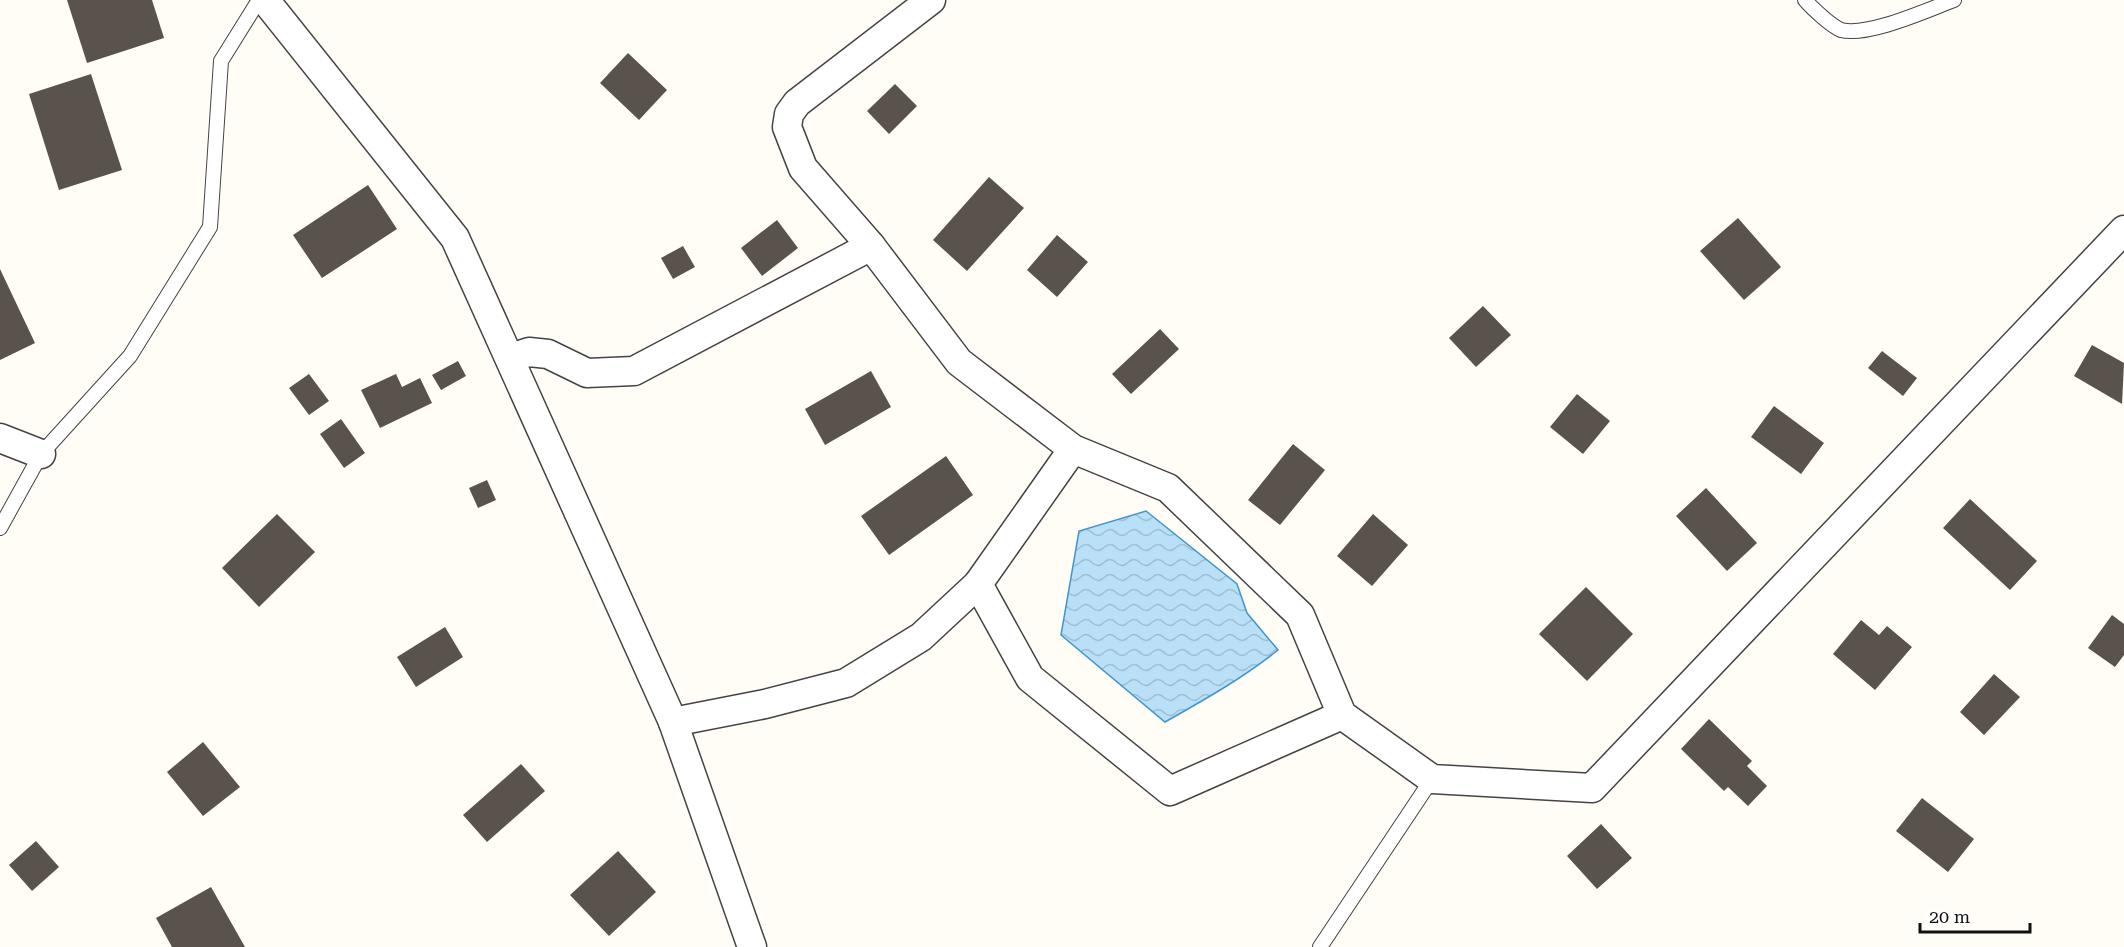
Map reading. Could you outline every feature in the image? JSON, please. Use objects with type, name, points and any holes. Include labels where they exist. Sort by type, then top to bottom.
[{"type":"street","points":[[265,0],[455,238],[673,722],[752,947]]},
{"type":"street","points":[[931,0],[797,103],[789,114],[787,127],[804,168],[871,246],[959,362],[1073,449],[1168,488],[1300,615],[1342,715],[1431,779],[1592,788],[2124,230]]},
{"type":"street","points":[[510,358],[529,352],[548,354],[587,373],[634,371],[871,246]]},
{"type":"street","points":[[0,438],[41,454]]},
{"type":"street","points":[[673,722],[765,704],[846,682],[921,637],[978,584],[1073,449]]},
{"type":"street","points":[[978,584],[1030,678],[1170,791],[1342,715]]},
{"type":"lane","points":[[0,528],[41,454],[130,356],[210,227],[221,61],[259,0]]},
{"type":"lane","points":[[1805,0],[1841,30],[1870,30],[1954,0]]},
{"type":"lane","points":[[1320,947],[1431,779]]},
{"type":"water","points":[[1146,511],[1237,584],[1247,613],[1278,650],[1209,697],[1165,722],[1061,635],[1079,531]]},
{"type":"building","points":[[67,0],[152,0],[164,38],[87,63]]},
{"type":"building","points":[[628,53],[667,90],[639,120],[600,83]]},
{"type":"building","points":[[91,74],[122,170],[59,190],[29,94]]},
{"type":"building","points":[[895,84],[917,106],[889,134],[867,111]]},
{"type":"building","points":[[989,177],[1024,208],[967,271],[933,240]]},
{"type":"building","points":[[368,185],[397,229],[322,278],[293,235]]},
{"type":"building","points":[[1738,218],[1781,267],[1744,300],[1700,251]]},
{"type":"building","points":[[777,220],[798,248],[762,276],[741,248]]},
{"type":"building","points":[[1057,235],[1088,262],[1057,297],[1027,270]]},
{"type":"building","points":[[683,246],[695,267],[673,279],[661,258]]},
{"type":"building","points":[[0,269],[35,343],[0,360]]},
{"type":"building","points":[[1483,306],[1511,335],[1476,367],[1449,338]]},
{"type":"building","points":[[1160,329],[1179,349],[1131,394],[1112,374]]},
{"type":"building","points":[[2092,345],[2124,363],[2122,404],[2074,376]]},
{"type":"building","points":[[1882,351],[1917,378],[1903,396],[1868,368]]},
{"type":"building","points":[[458,361],[466,376],[441,390],[432,375]]},
{"type":"building","points":[[871,371],[891,407],[825,445],[805,409]]},
{"type":"building","points":[[309,374],[329,401],[309,415],[289,388]]},
{"type":"building","points":[[396,374],[402,387],[420,378],[432,403],[380,428],[361,390]]},
{"type":"building","points":[[1577,394],[1610,421],[1583,454],[1550,427]]},
{"type":"building","points":[[1774,406],[1824,443],[1801,474],[1751,437]]},
{"type":"building","points":[[341,419],[365,453],[344,468],[320,434]]},
{"type":"building","points":[[1293,444],[1325,470],[1280,525],[1248,500]]},
{"type":"building","points":[[946,456],[973,495],[889,555],[861,516]]},
{"type":"building","points":[[487,480],[496,500],[478,508],[469,488]]},
{"type":"building","points":[[1706,488],[1757,543],[1727,571],[1676,516]]},
{"type":"building","points":[[1970,499],[2037,561],[2010,590],[1943,528]]},
{"type":"building","points":[[277,514],[315,552],[259,607],[222,568]]},
{"type":"building","points":[[1373,514],[1408,545],[1372,586],[1337,556]]},
{"type":"building","points":[[1586,587],[1633,634],[1587,681],[1539,634]]},
{"type":"building","points":[[2112,615],[2124,624],[2124,655],[2115,667],[2088,648]]},
{"type":"building","points":[[1861,620],[1879,635],[1887,626],[1912,647],[1875,690],[1833,654]]},
{"type":"building","points":[[445,627],[463,657],[416,687],[397,657]]},
{"type":"building","points":[[1994,674],[2020,697],[1984,735],[1960,712]]},
{"type":"building","points":[[1709,719],[1752,761],[1747,766],[1767,786],[1748,806],[1728,787],[1724,791],[1681,749]]},
{"type":"building","points":[[203,742],[240,787],[203,816],[167,772]]},
{"type":"building","points":[[521,764],[545,791],[487,842],[463,815]]},
{"type":"building","points":[[1922,798],[1974,839],[1948,872],[1896,831]]},
{"type":"building","points":[[1601,824],[1632,858],[1597,889],[1567,856]]},
{"type":"building","points":[[36,841],[59,867],[32,891],[9,865]]},
{"type":"building","points":[[618,851],[656,892],[609,936],[570,895]]},
{"type":"building","points":[[211,887],[245,947],[172,947],[156,918]]}]
